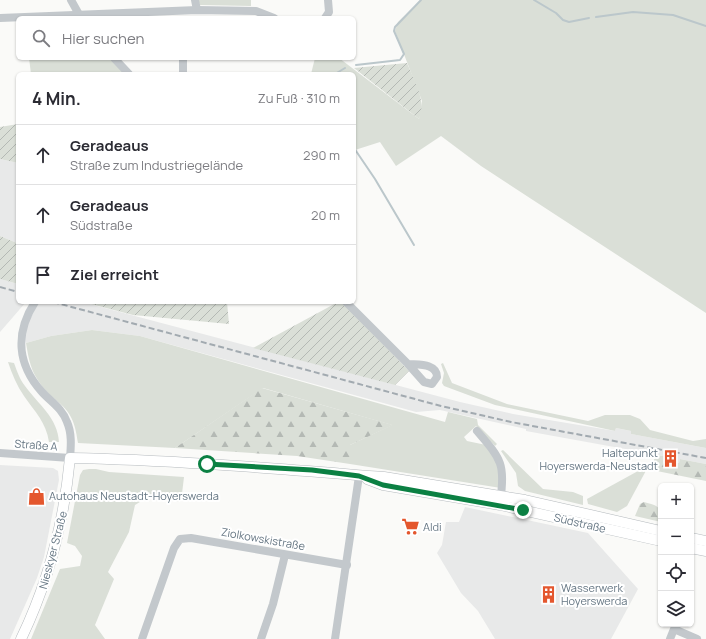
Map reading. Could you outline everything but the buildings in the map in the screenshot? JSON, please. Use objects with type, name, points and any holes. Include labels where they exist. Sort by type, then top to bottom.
[{"type":"main road","points":[[70,458],[286,468],[362,477],[383,485],[500,501]]},
{"type":"main road","name":"Nieskyer Straße","points":[[21,639],[40,595],[56,548],[66,499],[70,458]]},
{"type":"main road","name":"Südstraße","points":[[500,501],[658,530]]},
{"type":"main road","name":"Südstraße","points":[[500,501],[658,540]]},
{"type":"main road","points":[[694,539],[706,541]]},
{"type":"main road","points":[[694,549],[706,551]]},
{"type":"street","points":[[70,0],[80,16],[185,14],[197,10],[256,11],[269,16]]},
{"type":"street","points":[[195,0],[197,10]]},
{"type":"street","points":[[326,16],[329,12],[328,0]]},
{"type":"street","points":[[0,18],[16,18]]},
{"type":"street","points":[[116,60],[126,72]]},
{"type":"street","points":[[183,60],[183,72]]},
{"type":"street","points":[[34,304],[22,326],[22,356],[36,384],[58,406],[67,421],[70,432],[70,458]]},
{"type":"street","points":[[348,304],[408,364]]},
{"type":"street","points":[[477,431],[500,461],[503,471],[500,501]]},
{"type":"street","name":"Straße A","points":[[0,453],[70,458]]},
{"type":"street","points":[[335,639],[362,477]]},
{"type":"street","name":"Ziolkowskistraße","points":[[142,639],[177,542],[184,538],[347,565]]},
{"type":"street","points":[[261,639],[273,604],[285,555]]},
{"type":"street","points":[[670,639],[674,629],[697,639]]},
{"type":"shaded area","points":[[0,159],[16,163],[16,243],[0,236]]},
{"type":"shaded area","points":[[0,279],[16,283],[16,304],[24,304],[0,332]]},
{"type":"shaded area","points":[[38,304],[90,304],[460,402],[513,414],[615,431],[616,428],[631,431],[631,434],[706,448],[706,464],[680,459],[679,463],[664,460],[664,456],[526,431],[526,429],[440,410],[416,412],[140,336],[92,330],[51,336],[26,343],[26,327]]},
{"type":"shaded area","points":[[0,465],[53,468],[58,471],[59,480],[44,557],[37,578],[10,639],[0,639]]},
{"type":"shaded area","points":[[465,507],[588,533],[638,589],[611,639],[495,639],[478,611],[461,593],[437,553],[442,545],[446,522],[459,522]]},
{"type":"green space","points":[[198,0],[251,0],[251,6],[200,5]]},
{"type":"green space","points":[[421,0],[706,0],[706,313],[481,166],[441,136],[396,166],[380,142],[356,150],[356,72],[312,72],[314,60],[342,60],[419,119],[422,101],[395,31],[398,22]]},
{"type":"green space","points":[[29,60],[115,60],[126,72],[31,72]]},
{"type":"green space","points":[[407,63],[421,98],[421,112],[419,119],[354,68]]},
{"type":"green space","points":[[16,124],[16,163],[0,159],[0,127]]},
{"type":"green space","points":[[0,236],[16,243],[16,283],[0,279]]},
{"type":"green space","points":[[91,304],[227,304],[229,324],[133,315]]},
{"type":"green space","points":[[334,304],[345,304],[409,371],[395,385],[253,348]]},
{"type":"green space","points":[[92,330],[140,336],[445,422],[448,412],[477,419],[478,425],[497,444],[495,446],[476,426],[464,437],[467,441],[486,445],[498,463],[501,488],[350,464],[350,445],[392,425],[263,388],[175,448],[78,443],[72,418],[62,405],[49,394],[36,377],[30,361],[26,343],[51,336]]},
{"type":"green space","points":[[8,362],[14,363],[23,384],[51,418],[58,433],[59,442],[49,442],[43,423],[19,388]]},
{"type":"green space","points":[[443,363],[452,383],[507,404],[588,421],[605,415],[630,415],[640,419],[650,430],[693,441],[706,439],[706,448],[631,434],[631,431],[616,428],[615,431],[495,405],[444,386],[442,383],[444,373],[441,364]]},
{"type":"green space","points":[[262,388],[393,425],[350,445],[350,464],[297,456],[175,448]]},
{"type":"green space","points":[[503,450],[543,489],[573,492],[583,496],[583,505],[525,491],[518,486],[516,473],[501,451]]},
{"type":"green space","points":[[655,455],[665,456],[665,460],[679,463],[680,459],[706,464],[706,481],[652,470]]},
{"type":"green space","points":[[649,465],[627,506],[617,512],[588,504],[587,499]]},
{"type":"green space","points":[[89,469],[109,472],[184,477],[181,502],[148,497],[135,505],[129,532],[108,572],[114,579],[95,625],[105,639],[31,639],[60,569],[80,566],[82,556],[75,546],[67,543],[80,475],[83,470]]},
{"type":"green space","points":[[644,502],[656,506],[658,508],[658,521],[635,516],[640,504]]},
{"type":"waterway","points":[[356,65],[400,60],[404,54],[394,31],[395,27],[421,0]]},
{"type":"waterway","points":[[534,0],[556,13],[563,20],[569,22],[589,18]]},
{"type":"waterway","points":[[596,17],[633,12],[673,15],[706,26]]},
{"type":"waterway","points":[[338,72],[345,68]]},
{"type":"waterway","points":[[356,151],[375,179],[414,245]]},
{"type":"railway","points":[[0,287],[16,291]]},
{"type":"railway","points":[[60,304],[441,406],[511,422],[706,458]]},
{"type":"place","name":"Haltepunkt Hoyerswerda-Neustadt","points":[[671,459]]},
{"type":"place","name":"Autohaus Neustadt-Hoyerswerda","points":[[36,496]]},
{"type":"place","name":"Aldi","points":[[410,527]]},
{"type":"place","name":"Wasserwerk Hoyerswerda","points":[[548,594]]},
{"type":"route","points":[[207,464],[312,470],[359,476],[383,485],[523,510]]}]
